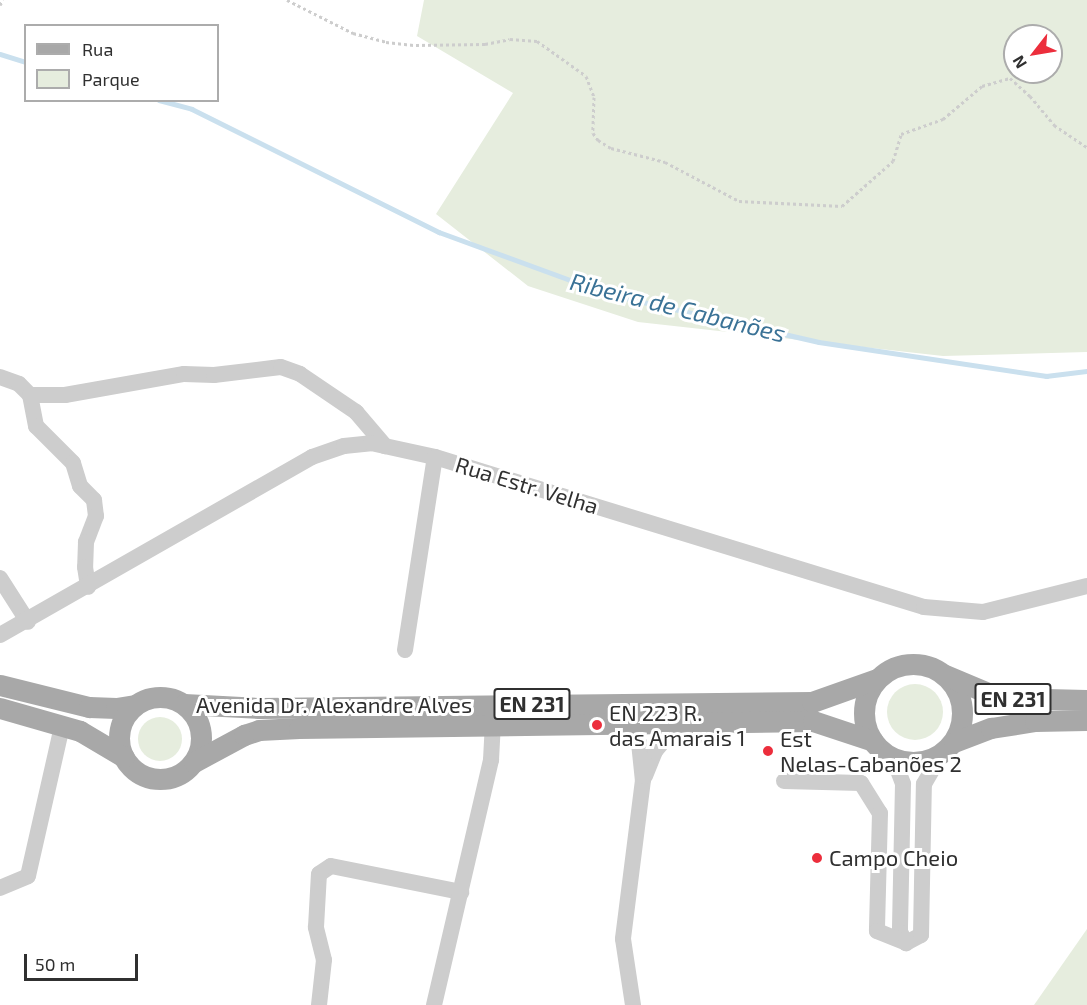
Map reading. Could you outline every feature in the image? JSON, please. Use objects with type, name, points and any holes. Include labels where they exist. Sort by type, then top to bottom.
[{"type":"main road","name":"EN 231","points":[[877,680],[896,668],[917,664],[1000,698],[1087,700]]},
{"type":"main road","name":"EN 231","points":[[944,675],[955,686],[963,714],[948,748]]},
{"type":"main road","name":"Avenida Dr. Alexandre Alves","points":[[184,704],[260,708],[812,702],[877,680]]},
{"type":"main road","points":[[877,680],[868,693],[864,710],[866,726],[880,748]]},
{"type":"main road","name":"EN 231","points":[[0,685],[89,707],[116,708],[160,697],[184,704]]},
{"type":"main road","points":[[184,704],[194,713],[201,731],[200,751],[194,762]]},
{"type":"main road","points":[[123,757],[119,735],[122,723],[135,705]]},
{"type":"main road","name":"EN 231","points":[[0,708],[80,731],[123,757],[131,768],[144,776],[158,780],[172,778],[184,772],[194,762]]},
{"type":"main road","name":"EN 231","points":[[880,748],[900,761],[915,763],[929,760],[969,735],[1012,724],[1087,720]]},
{"type":"main road","name":"Avenida Dr. Alexandre Alves","points":[[194,762],[227,743],[259,730],[813,721],[880,748]]},
{"type":"street","points":[[30,394],[64,396],[184,374],[214,375],[281,367],[300,374],[356,412],[385,446]]},
{"type":"street","points":[[0,377],[19,384],[30,394],[36,426],[73,463],[80,486],[94,500],[96,516],[86,542],[85,567],[88,587]]},
{"type":"street","name":"Rua Estr. Velha","points":[[0,635],[28,622],[312,457],[344,446],[371,442],[435,457],[924,607],[983,612],[1087,586]]},
{"type":"street","points":[[405,650],[435,457]]},
{"type":"street","points":[[0,578],[28,622]]},
{"type":"street","points":[[643,780],[655,751],[665,739],[671,736],[701,735],[716,724]]},
{"type":"street","points":[[620,725],[639,743],[643,780],[623,939],[633,1005]]},
{"type":"street","points":[[0,888],[28,876],[62,726]]},
{"type":"street","points":[[434,1005],[491,760],[493,726]]},
{"type":"street","points":[[880,748],[897,768],[903,784],[900,932],[906,943]]},
{"type":"street","points":[[906,943],[921,934],[924,783],[948,748]]},
{"type":"street","points":[[784,781],[861,783],[880,813],[877,931],[906,943]]},
{"type":"street","points":[[318,1005],[324,960],[316,927],[319,874],[331,866],[461,892]]},
{"type":"street","points":[[879,867],[922,869]]},
{"type":"path","points":[[0,5],[3,0]]},
{"type":"path","points":[[287,0],[353,33],[386,42],[416,45],[485,44],[510,39],[537,41],[586,76],[594,97],[593,133],[598,140],[611,148],[665,162],[739,201],[842,206],[893,161],[901,134],[943,119],[982,87],[1010,78],[1030,96],[1054,125],[1087,147]]},
{"type":"green space","points":[[424,0],[1087,0],[1087,352],[943,356],[638,322],[528,286],[436,214],[513,93],[417,36]]},
{"type":"green space","points":[[915,684],[926,686],[935,692],[941,701],[943,712],[941,723],[935,732],[926,738],[915,740],[904,738],[895,732],[889,723],[887,712],[889,701],[895,692],[904,686]]},
{"type":"green space","points":[[160,717],[169,718],[176,723],[181,730],[181,748],[176,755],[169,760],[160,761],[151,760],[144,755],[139,748],[138,739],[139,730],[144,723],[151,718]]},
{"type":"green space","points":[[1087,929],[1087,1005],[1034,1005]]},
{"type":"waterway","name":"Ribeira de Cabanões","points":[[0,54],[24,61]]},
{"type":"waterway","name":"Ribeira de Cabanões","points":[[166,102],[192,109],[439,232],[608,294],[819,342],[1046,376],[1087,371]]},
{"type":"place","name":"EN 223 R. das Amarais 1","points":[[597,725]]},
{"type":"place","name":"Est Nelas-Cabanões 2","points":[[768,751]]},
{"type":"place","name":"Campo Cheio","points":[[817,858]]}]
